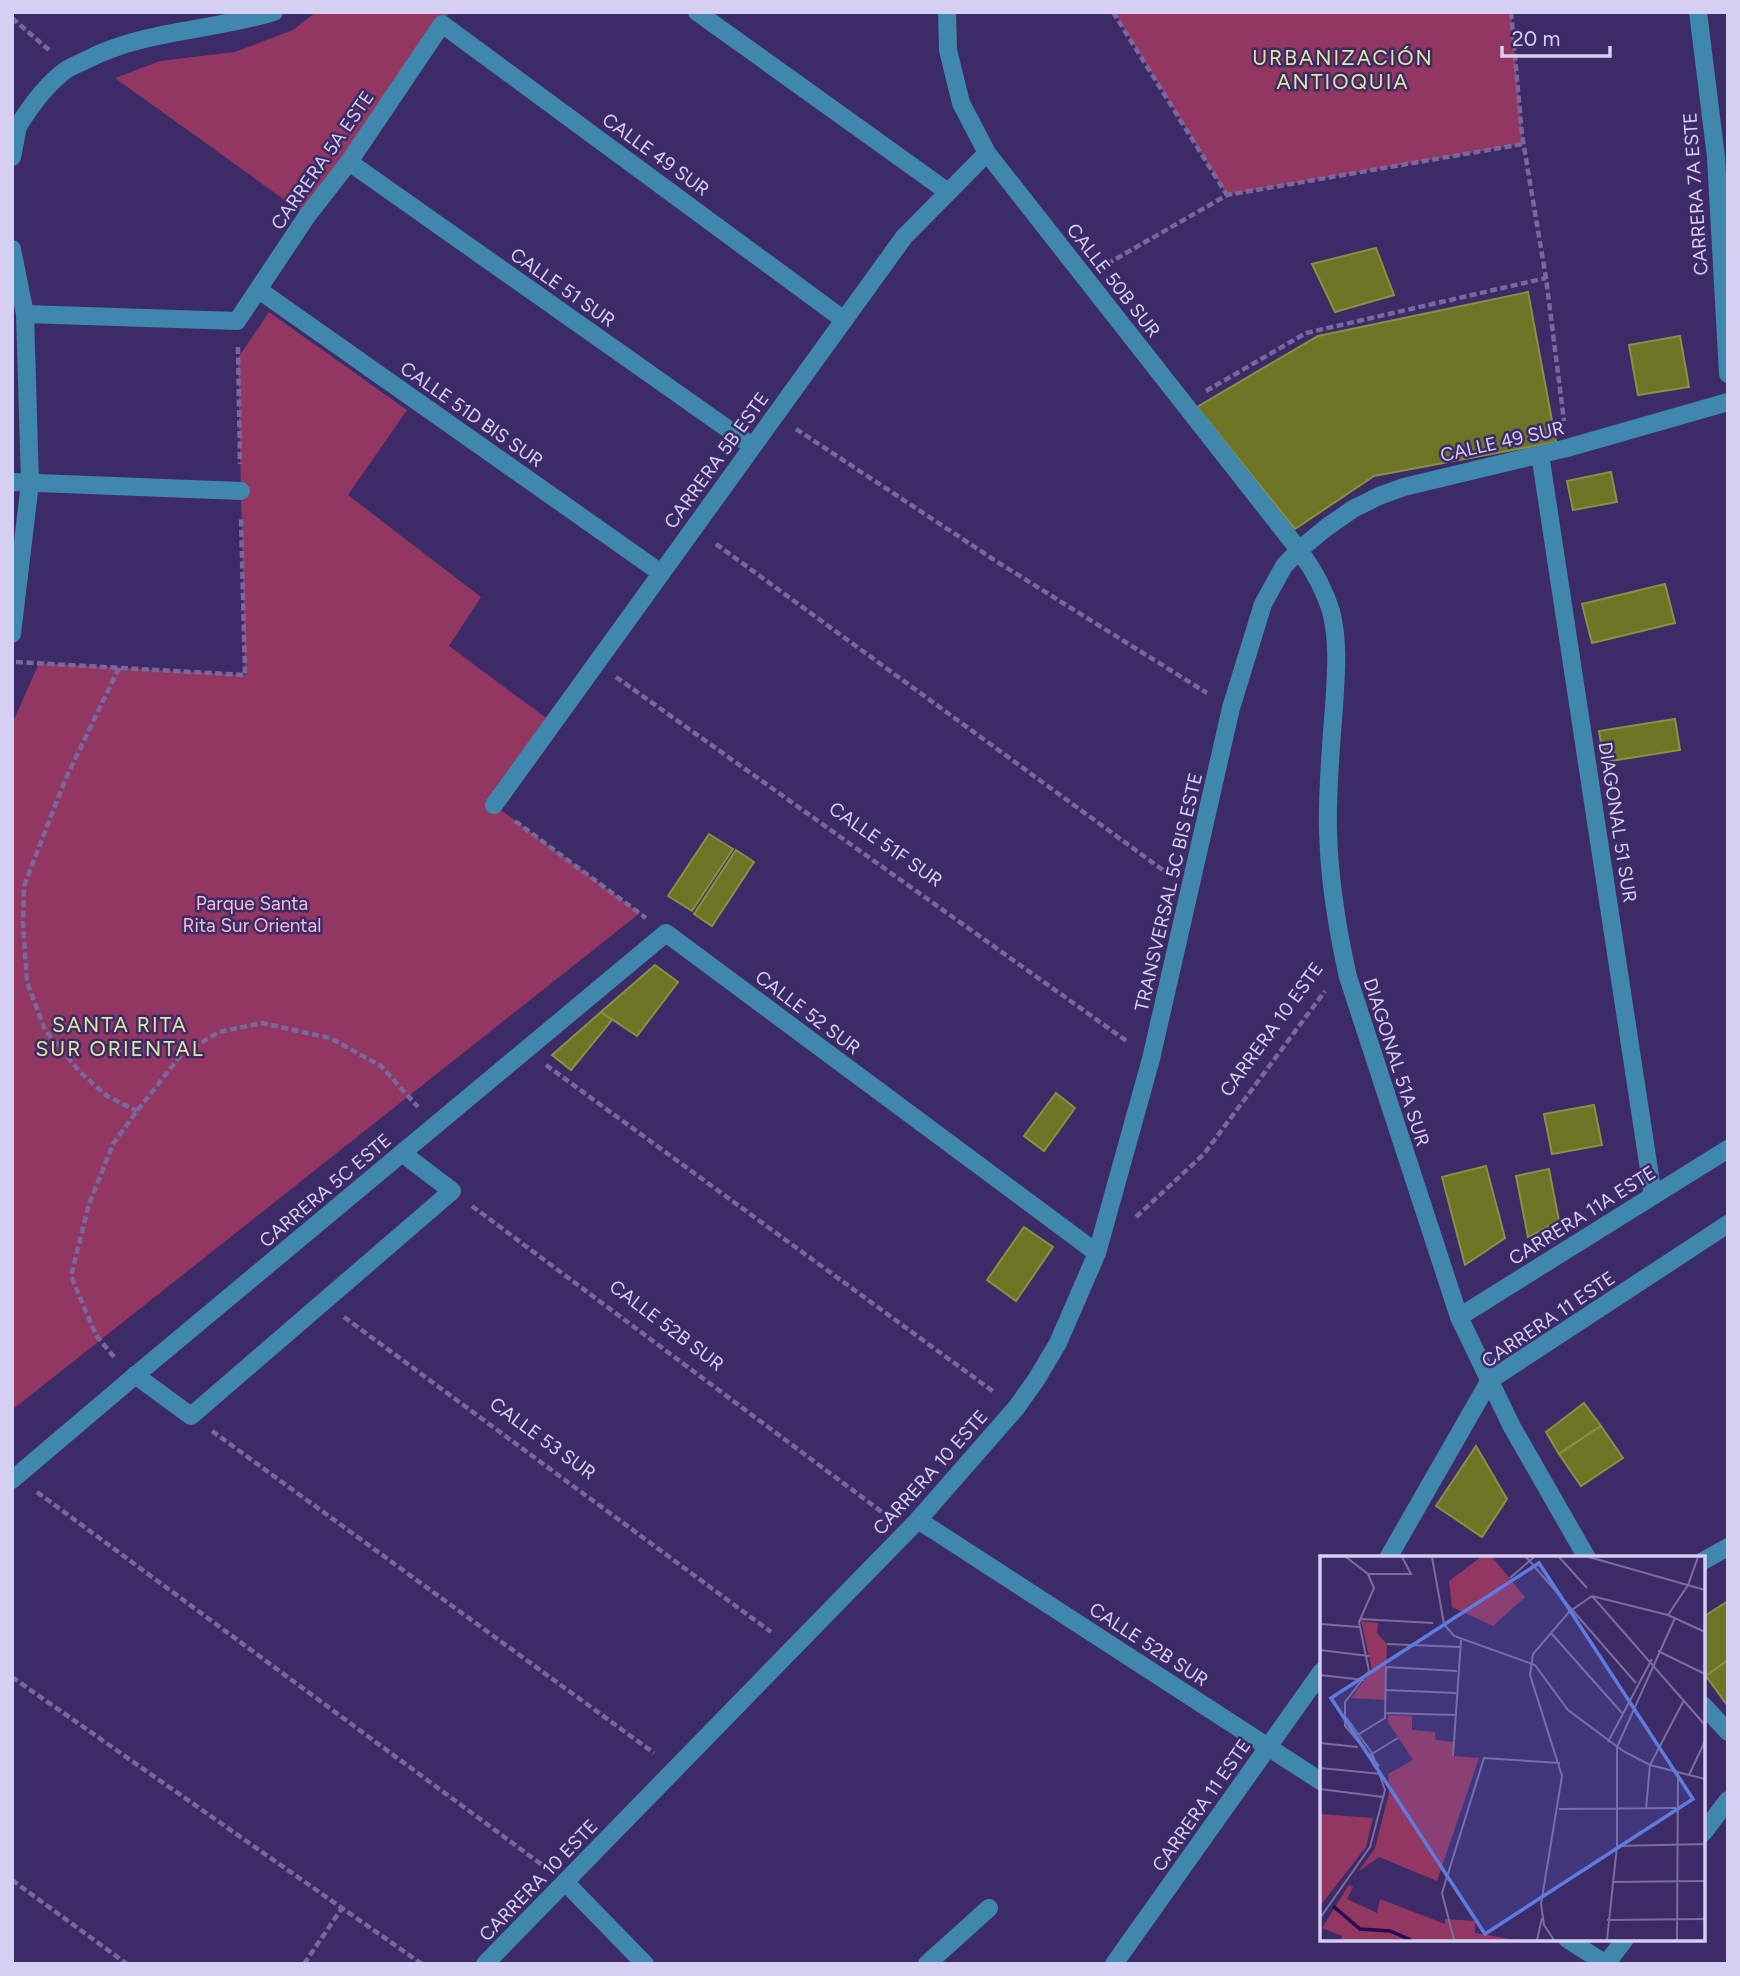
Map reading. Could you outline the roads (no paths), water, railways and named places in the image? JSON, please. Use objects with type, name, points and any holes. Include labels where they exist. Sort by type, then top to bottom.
[{"type":"street","points":[[697,12],[948,192]]},
{"type":"street","name":"CALLE 50B SUR","points":[[947,12],[948,50],[961,103],[987,153],[1299,550]]},
{"type":"street","name":"CARRERA 7A ESTE","points":[[1698,12],[1716,158],[1728,374]]},
{"type":"street","points":[[12,157],[15,131],[35,100],[64,71],[98,53],[137,40],[243,22],[262,14]]},
{"type":"street","name":"CARRERA 5A ESTE","points":[[25,314],[237,321],[442,24]]},
{"type":"street","name":"CALLE 49 SUR","points":[[442,24],[844,320]]},
{"type":"street","name":"CARRERA 5B ESTE","points":[[494,805],[904,237],[987,153]]},
{"type":"street","name":"CALLE 51 SUR","points":[[349,162],[752,446]]},
{"type":"street","points":[[12,249],[25,314],[19,578],[12,634]]},
{"type":"street","name":"CALLE 51D BIS SUR","points":[[259,290],[661,573]]},
{"type":"street","name":"CALLE 49 SUR","points":[[1299,550],[1326,527],[1379,496],[1422,482],[1567,448],[1728,402]]},
{"type":"street","name":"DIAGONAL 51 SUR","points":[[1540,454],[1653,1196]]},
{"type":"street","points":[[21,482],[241,491]]},
{"type":"street","name":"TRANSVERSAL 5C BIS ESTE","points":[[1097,1253],[1152,1059],[1231,708],[1263,604],[1284,566],[1299,550]]},
{"type":"street","name":"DIAGONAL 51A SUR","points":[[1299,550],[1322,586],[1334,628],[1336,673],[1328,830],[1331,879],[1337,929],[1362,1025],[1459,1317],[1512,1427],[1586,1556]]},
{"type":"street","points":[[12,559],[19,578]]},
{"type":"street","name":"CARRERA 5C ESTE","points":[[14,1479],[666,933]]},
{"type":"street","name":"CALLE 52 SUR","points":[[666,933],[1097,1253]]},
{"type":"street","name":"CARRERA 11A ESTE","points":[[1459,1317],[1728,1149]]},
{"type":"street","points":[[133,1377],[191,1416],[452,1191],[401,1153]]},
{"type":"street","name":"CARRERA 11 ESTE","points":[[1389,1556],[1490,1380],[1728,1224]]},
{"type":"street","name":"CARRERA 10 ESTE","points":[[485,1964],[912,1525],[1016,1408],[1058,1343],[1097,1253]]},
{"type":"street","name":"CALLE 52B SUR","points":[[912,1525],[1320,1781]]},
{"type":"street","points":[[1705,1560],[1728,1547]]},
{"type":"street","name":"CARRERA 11 ESTE","points":[[1119,1962],[1320,1674]]},
{"type":"street","points":[[1705,1707],[1728,1732]]},
{"type":"street","points":[[1705,1830],[1728,1800]]},
{"type":"street","points":[[565,1882],[645,1964]]},
{"type":"street","points":[[927,1964],[989,1908]]},
{"type":"street","points":[[1570,1941],[1606,1964],[1623,1941]]},
{"type":"district","name":"URBANIZACIÓN ANTIOQUIA","points":[[1343,70]]},
{"type":"district","name":"SANTA RITA SUR ORIENTAL","points":[[120,1037]]},
{"type":"park label","name":"Parque Santa Rita Sur Oriental","points":[[252,914]]}]
